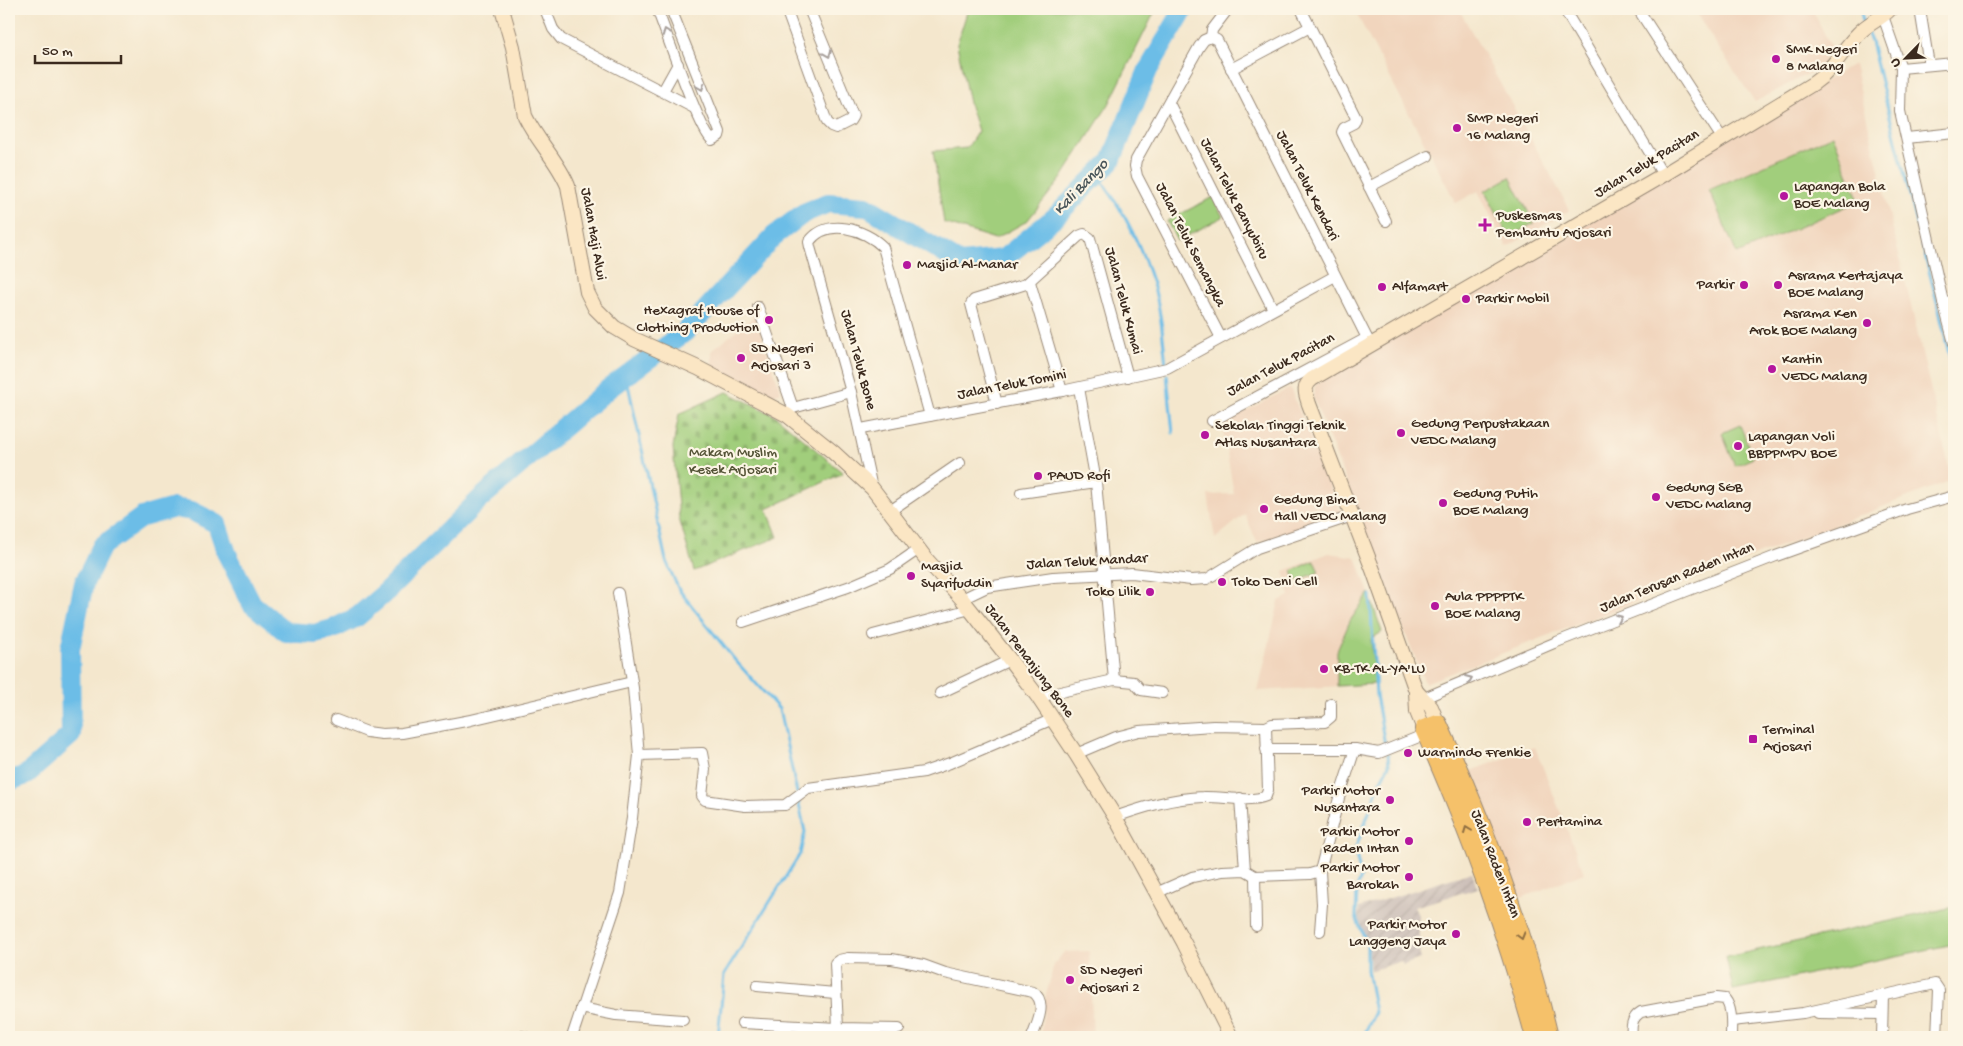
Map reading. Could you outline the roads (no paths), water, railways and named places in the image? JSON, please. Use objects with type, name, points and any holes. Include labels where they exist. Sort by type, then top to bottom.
[{"type":"highway","name":"Jalan Raden Intan","points":[[1429,729],[1448,764],[1499,892],[1549,1037]]},
{"type":"highway","name":"Jalan Raden Intan","points":[[1499,892],[1535,1037]]},
{"type":"street","name":"Jalan Haji Alwi","points":[[502,9],[513,47],[525,116],[568,186],[587,292],[602,317],[634,339]]},
{"type":"street","points":[[545,9],[553,29],[561,39],[694,108]]},
{"type":"street","points":[[657,9],[694,108],[706,134],[715,139],[720,132],[672,9]]},
{"type":"street","points":[[786,9],[827,122],[836,128],[850,122],[853,116],[810,9]]},
{"type":"street","points":[[1169,103],[1199,47],[1204,40],[1214,38],[1212,30],[1228,9]]},
{"type":"street","points":[[1302,9],[1356,118],[1354,123],[1344,128],[1342,132],[1386,221]]},
{"type":"street","points":[[1564,9],[1663,175]]},
{"type":"street","points":[[1638,9],[1722,138]]},
{"type":"street","points":[[1920,9],[1929,64]]},
{"type":"street","points":[[1886,12],[1901,68],[1900,111],[1954,343]]},
{"type":"street","name":"Jalan Teluk Pacitan","points":[[1212,421],[1369,342],[1663,175],[1826,75],[1863,33],[1886,12]]},
{"type":"street","points":[[1231,69],[1310,27]]},
{"type":"street","name":"Jalan Teluk Kendari","points":[[1214,38],[1369,342]]},
{"type":"street","points":[[1901,68],[1954,63]]},
{"type":"street","points":[[663,91],[678,64]]},
{"type":"street","name":"Jalan Teluk Semangka","points":[[1169,103],[1136,160],[1137,176],[1221,338]]},
{"type":"street","name":"Jalan Teluk Banyubiru","points":[[1169,103],[1273,309]]},
{"type":"street","points":[[1907,138],[1954,133]]},
{"type":"street","points":[[1370,187],[1428,156]]},
{"type":"street","name":"Jalan Teluk Bone","points":[[872,488],[861,429],[809,242],[815,234],[838,226],[873,238],[883,247],[930,416]]},
{"type":"street","name":"Jalan Teluk Kumai","points":[[1030,282],[1078,236],[1087,234],[1090,238],[1128,377]]},
{"type":"street","name":"Jalan Teluk Tomini","points":[[861,429],[1079,388],[1167,368],[1335,276]]},
{"type":"street","points":[[997,404],[971,308],[974,300],[1030,282],[1062,391]]},
{"type":"street","points":[[1943,302],[1954,301]]},
{"type":"street","points":[[758,307],[790,411],[851,392]]},
{"type":"street","name":"Jalan Penanjung Bone","points":[[634,339],[790,411],[872,488],[919,549],[1010,660],[1038,697],[1076,754],[1115,817],[1198,968],[1231,1037]]},
{"type":"street","name":"Jalan Teluk Pacitan","points":[[1352,516],[1305,392],[1306,385],[1312,380],[1369,342]]},
{"type":"street","points":[[1079,388],[1096,482],[1114,680]]},
{"type":"street","points":[[890,511],[960,463]]},
{"type":"street","points":[[1021,493],[1096,482]]},
{"type":"street","name":"Jalan Terusan Raden Intan","points":[[1418,696],[1776,556],[1907,508],[1954,496]]},
{"type":"street","points":[[1352,516],[1418,696]]},
{"type":"street","name":"Jalan Teluk Mandar","points":[[873,635],[966,604],[987,587],[1024,580],[1132,573],[1191,580],[1208,579],[1257,548],[1352,516]]},
{"type":"street","points":[[743,622],[848,587],[890,569],[919,549]]},
{"type":"street","points":[[572,1037],[620,893],[632,818],[639,755],[632,682],[618,593]]},
{"type":"street","points":[[940,693],[1010,660]]},
{"type":"street","points":[[1038,697],[1114,680],[1134,682],[1141,690],[1162,693]]},
{"type":"street","points":[[336,720],[367,732],[382,734],[402,733],[471,720],[632,682]]},
{"type":"street","name":"Jalan Raden Intan","points":[[1418,696],[1417,712],[1429,729]]},
{"type":"street","points":[[1076,754],[1116,737],[1139,731],[1214,726],[1266,727],[1272,724],[1325,722],[1331,717],[1332,704]]},
{"type":"street","points":[[639,755],[702,753],[706,770],[702,796],[705,800],[729,804],[785,805],[808,788],[924,772],[950,763],[1053,719]]},
{"type":"street","points":[[1115,817],[1156,803],[1202,797],[1261,798],[1266,796],[1268,790],[1266,727]]},
{"type":"street","points":[[1266,749],[1355,749],[1379,753],[1429,729]]},
{"type":"street","points":[[1320,931],[1322,904],[1320,872],[1339,798],[1355,749]]},
{"type":"street","points":[[1240,798],[1245,870]]},
{"type":"street","points":[[1156,893],[1197,875],[1222,871],[1245,870],[1255,876],[1320,872]]},
{"type":"street","points":[[1255,876],[1256,926]]},
{"type":"street","points":[[839,1033],[834,964],[839,960],[892,959],[1036,993],[1041,1002],[1040,1013],[1032,1037]]},
{"type":"street","points":[[1732,1021],[1803,1013],[1931,984],[1938,985],[1940,990],[1937,1037]]},
{"type":"street","points":[[757,986],[835,993]]},
{"type":"street","points":[[1882,1037],[1883,995]]},
{"type":"street","points":[[1632,1037],[1632,1022],[1642,1012],[1716,998],[1726,999],[1728,1002],[1732,1021],[1731,1037]]},
{"type":"street","points":[[581,1008],[622,1015],[683,1020]]},
{"type":"street","points":[[1803,1013],[1882,1014]]},
{"type":"street","points":[[742,1023],[839,1033],[899,1029]]},
{"type":"waterway","name":"Kali Bango","points":[[9,781],[26,775],[71,735],[70,649],[84,583],[102,546],[142,517],[174,508],[192,511],[217,524],[227,554],[252,604],[286,632],[315,634],[333,629],[357,617],[386,592],[480,499],[608,389],[685,332],[774,236],[804,213],[828,203],[866,206],[960,263],[1003,259],[1055,217],[1111,161],[1148,70],[1184,9]]},
{"type":"waterway","points":[[1861,9],[1863,23]]},
{"type":"waterway","points":[[1867,31],[1940,314],[1954,377]]},
{"type":"waterway","name":"Kali Bango","points":[[1097,175],[1123,214],[1137,241],[1148,270],[1158,304],[1166,365]]},
{"type":"waterway","points":[[626,375],[666,561],[679,590],[734,659],[779,709],[797,793]]},
{"type":"waterway","points":[[1167,375],[1173,433]]},
{"type":"waterway","points":[[1370,595],[1376,695],[1385,745]]},
{"type":"waterway","points":[[1365,1033],[1375,1012],[1367,970],[1367,944],[1356,917],[1357,888],[1361,877],[1355,850],[1381,780],[1389,765],[1388,754]]},
{"type":"waterway","points":[[718,1037],[724,975],[800,854],[805,832],[798,799]]},
{"type":"place","name":"SMK Negeri 8 Malang","points":[[1776,59]]},
{"type":"place","name":"SMP Negeri 16 Malang","points":[[1457,128]]},
{"type":"place","name":"Lapangan Bola BOE Malang","points":[[1784,196]]},
{"type":"place","name":"Puskesmas Pembantu Arjosari","points":[[1485,225]]},
{"type":"place","name":"Masjid Al-Manar","points":[[907,265]]},
{"type":"place","name":"Parkir","points":[[1744,285]]},
{"type":"place","name":"Asrama Kertajaya BOE Malang","points":[[1778,285]]},
{"type":"place","name":"Alfamart","points":[[1382,287]]},
{"type":"place","name":"Parkir Mobil","points":[[1466,299]]},
{"type":"place","name":"Hexagraf House of Clothing Production","points":[[769,320]]},
{"type":"place","name":"Asrama Ken Arok BOE Malang","points":[[1867,323]]},
{"type":"place","name":"SD Negeri Arjosari 3","points":[[741,358]]},
{"type":"place","name":"Kantin VEDC Malang","points":[[1772,369]]},
{"type":"place","name":"Gedung Perpustakaan VEDC Malang","points":[[1401,433]]},
{"type":"place","name":"Sekolah Tinggi Teknik Atlas Nusantara","points":[[1205,435]]},
{"type":"place","name":"Lapangan Voli BBPPMPV BOE","points":[[1738,446]]},
{"type":"place","name":"PAUD Rofi","points":[[1038,476]]},
{"type":"place","name":"Gedung SGB VEDC Malang","points":[[1656,497]]},
{"type":"place","name":"Gedung Putih BOE Malang","points":[[1443,503]]},
{"type":"place","name":"Gedung Bima Hall VEDC Malang","points":[[1264,509]]},
{"type":"place","name":"Masjid Syarifuddin","points":[[911,576]]},
{"type":"place","name":"Toko Deni Cell","points":[[1222,582]]},
{"type":"place","name":"Toko Lilik","points":[[1150,592]]},
{"type":"place","name":"Aula PPPPTK BOE Malang","points":[[1435,606]]},
{"type":"place","name":"KB-TK AL-YA'LU","points":[[1324,669]]},
{"type":"place","name":"Terminal Arjosari","points":[[1753,739]]},
{"type":"place","name":"Warmindo Frenkie","points":[[1408,753]]},
{"type":"place","name":"Parkir Motor Nusantara","points":[[1390,800]]},
{"type":"place","name":"Pertamina","points":[[1527,822]]},
{"type":"place","name":"Parkir Motor Raden Intan","points":[[1409,841]]},
{"type":"place","name":"Parkir Motor Barokah","points":[[1409,877]]},
{"type":"place","name":"Parkir Motor Langgeng Jaya","points":[[1456,934]]},
{"type":"place","name":"SD Negeri Arjosari 2","points":[[1070,980]]},
{"type":"park label","name":"Makam Muslim Kesek Arjosari","points":[[733,462]]}]
